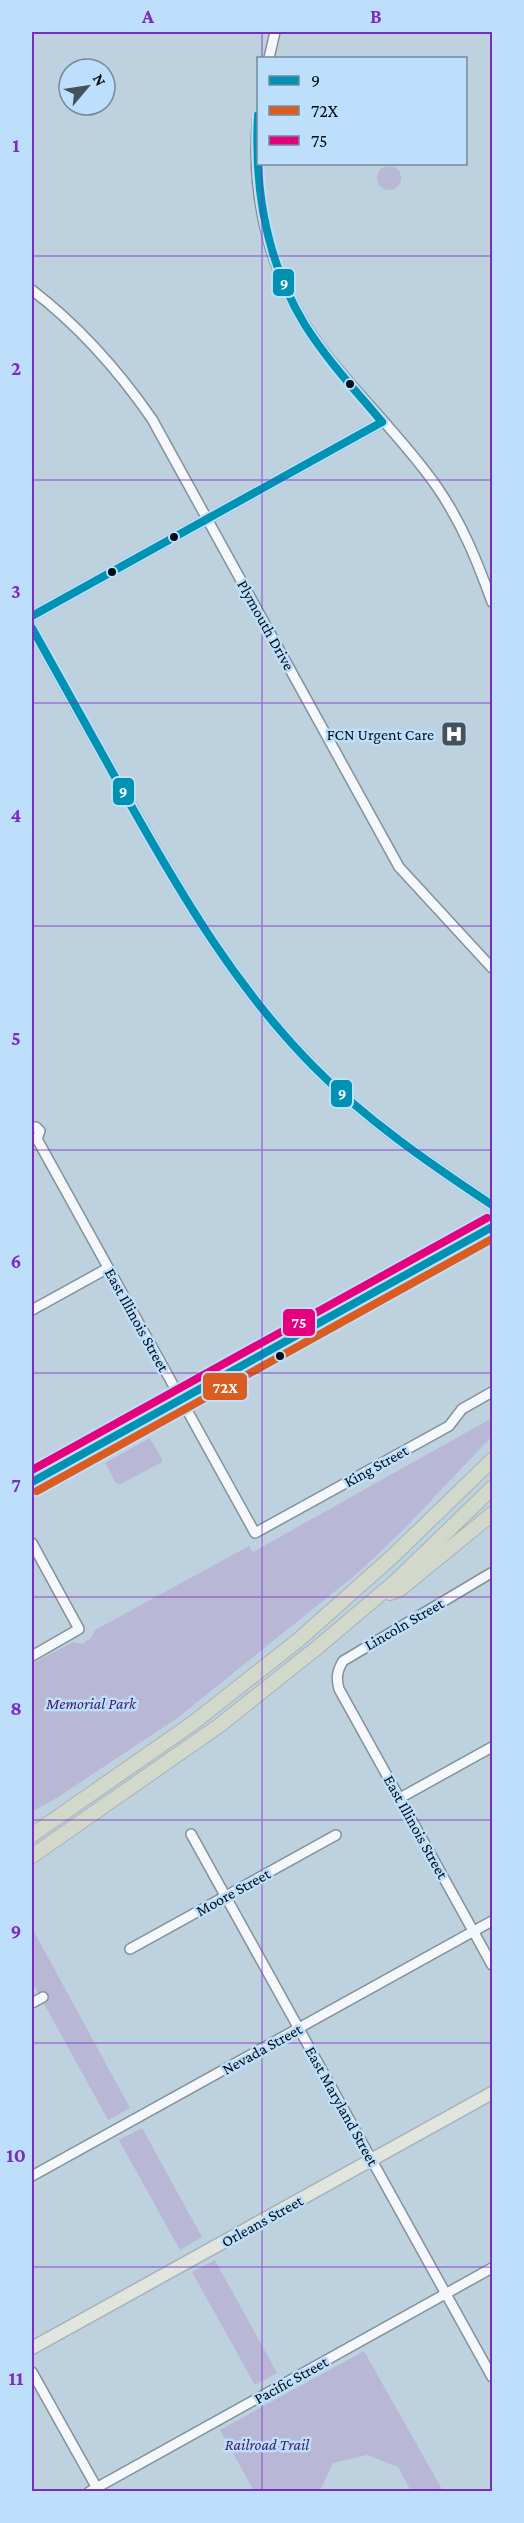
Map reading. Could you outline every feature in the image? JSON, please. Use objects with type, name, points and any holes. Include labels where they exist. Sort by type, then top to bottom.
[{"type":"highway","points":[[32,1835],[193,1723],[302,1637],[393,1556],[492,1460]]},
{"type":"highway","points":[[32,1856],[220,1725],[311,1653],[377,1598],[492,1488]]},
{"type":"highway","points":[[377,1598],[400,1589],[492,1514]]},
{"type":"main road","points":[[32,1482],[492,1227]]},
{"type":"main road","name":"Orleans Street","points":[[32,2348],[492,2093]]},
{"type":"street","points":[[269,57],[275,32]]},
{"type":"street","points":[[257,130],[258,194],[279,274],[312,335],[431,479],[454,513],[470,543],[492,602]]},
{"type":"street","name":"Plymouth Drive","points":[[32,290],[83,334],[124,380],[159,429],[399,867],[492,968]]},
{"type":"street","points":[[32,616],[382,422]]},
{"type":"street","points":[[32,628],[178,890],[238,980],[314,1067],[364,1114],[409,1150],[492,1205]]},
{"type":"street","name":"East Illinois Street","points":[[32,1127],[40,1131],[34,1140],[255,1533]]},
{"type":"street","points":[[32,1310],[108,1268]]},
{"type":"street","name":"King Street","points":[[255,1533],[449,1426],[462,1410],[492,1392]]},
{"type":"street","points":[[32,1543],[79,1629],[32,1656]]},
{"type":"street","name":"Lincoln Street","points":[[339,1689],[338,1670],[343,1661],[491,1573]]},
{"type":"street","name":"East Illinois Street","points":[[339,1689],[492,1965]]},
{"type":"street","points":[[400,1798],[492,1747]]},
{"type":"street","name":"East Maryland Street","points":[[191,1834],[492,2377]]},
{"type":"street","name":"Moore Street","points":[[130,1949],[336,1835]]},
{"type":"street","name":"Nevada Street","points":[[32,2176],[492,1921]]},
{"type":"street","points":[[32,2003],[43,1997]]},
{"type":"street","name":"Pacific Street","points":[[95,2490],[492,2268]]},
{"type":"street","points":[[32,2372],[95,2490]]},
{"type":"green space","points":[[389,166],[394,167],[400,173],[400,183],[394,189],[389,190],[384,189],[378,183],[377,178],[378,173],[384,167]]},
{"type":"green space","name":"Memorial Park","points":[[492,1418],[492,1436],[405,1528],[359,1572],[176,1719],[32,1812],[32,1664],[73,1642],[82,1644],[91,1638],[95,1630],[249,1546],[253,1552]]},
{"type":"green space","points":[[150,1438],[162,1462],[121,1484],[116,1483],[105,1463]]},
{"type":"green space","points":[[32,1928],[130,2108],[108,2120],[32,1982]]},
{"type":"green space","points":[[142,2128],[202,2237],[180,2250],[119,2140]]},
{"type":"green space","name":"Railroad Trail","points":[[215,2260],[277,2373],[255,2385],[192,2272]]},
{"type":"green space","points":[[364,2351],[443,2491],[411,2491],[398,2467],[367,2455],[333,2463],[320,2491],[254,2491],[220,2430]]},
{"type":"transit line","name":"9","points":[[258,165],[265,224],[281,276],[292,301],[323,351],[382,422]]},
{"type":"transit line","name":"9","points":[[32,616],[382,422]]},
{"type":"transit line","name":"9","points":[[32,628],[190,907],[260,1005],[313,1066],[354,1105],[422,1157],[492,1205]]},
{"type":"transit line","name":"75","points":[[32,1470],[487,1218]]},
{"type":"transit line","name":"9","points":[[32,1482],[492,1227]]},
{"type":"transit line","name":"72X","points":[[37,1491],[492,1239]]},
{"type":"place","name":"FCN Urgent Care","points":[[454,734]]}]
